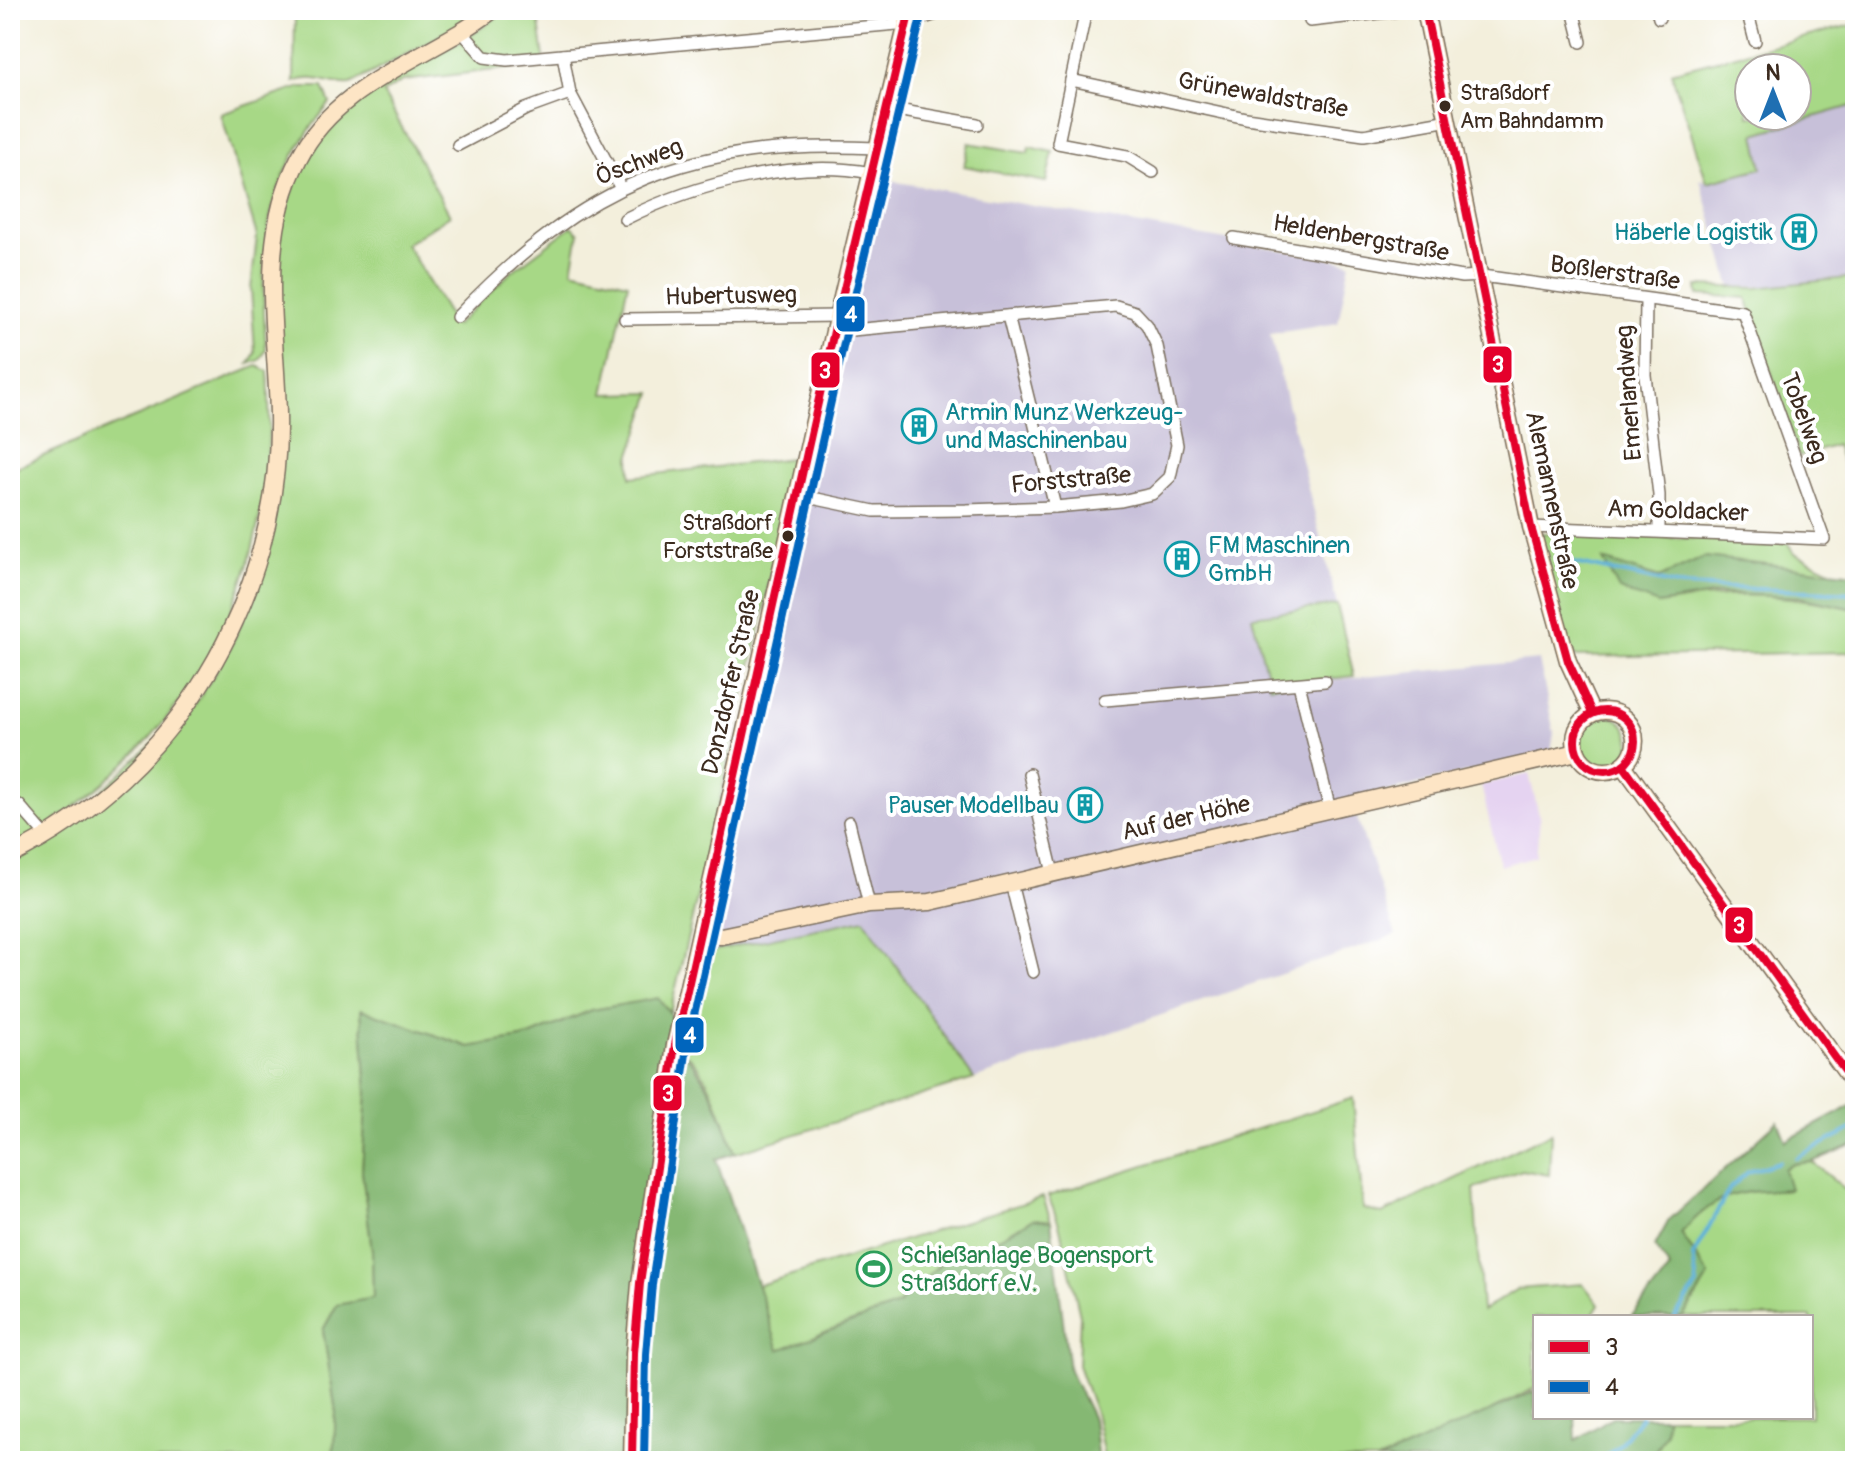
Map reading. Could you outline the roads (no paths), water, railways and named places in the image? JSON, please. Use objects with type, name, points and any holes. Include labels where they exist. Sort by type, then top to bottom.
[{"type":"main road","points":[[10,856],[46,836],[131,772],[178,717],[227,639],[245,598],[269,519],[276,457],[273,247],[280,206],[299,157],[314,134],[344,101],[378,76],[463,33],[493,10]]},
{"type":"main road","name":"Alemannenstraße","points":[[1425,10],[1482,276],[1531,527],[1555,623],[1568,661],[1592,713]]},
{"type":"main road","name":"Donzdorfer Straße","points":[[632,1461],[634,1353],[640,1283],[664,1105],[686,991],[838,316],[909,17]]},
{"type":"main road","points":[[1592,713],[1617,713],[1631,726],[1634,750],[1623,765],[1610,770],[1596,770],[1584,763],[1577,752],[1578,726],[1592,713]]},
{"type":"main road","name":"Auf der Höhe","points":[[700,936],[721,936],[869,905],[930,902],[1577,752]]},
{"type":"main road","points":[[1623,765],[1831,1056],[1855,1085]]},
{"type":"street","points":[[463,33],[489,60],[563,55],[949,10]]},
{"type":"street","points":[[1086,10],[1058,143],[1127,156],[1153,172]]},
{"type":"street","points":[[1310,21],[1406,10]]},
{"type":"street","points":[[1573,10],[1581,42]]},
{"type":"street","points":[[1747,10],[1755,41]]},
{"type":"street","points":[[563,55],[570,93],[620,187]]},
{"type":"street","name":"Grünewaldstraße","points":[[1071,80],[1246,118],[1364,135],[1449,120]]},
{"type":"street","points":[[458,145],[526,109],[570,93]]},
{"type":"street","points":[[886,108],[977,124]]},
{"type":"street","name":"Öschweg","points":[[457,317],[509,264],[548,231],[620,187],[737,152],[772,148],[877,148]]},
{"type":"street","points":[[625,219],[683,193],[736,180],[808,170],[871,173]]},
{"type":"street","name":"Heldenbergstraße","points":[[1234,238],[1462,277],[1482,276]]},
{"type":"street","name":"Boßlerstraße","points":[[1482,276],[1743,312]]},
{"type":"street","name":"Emerlandweg","points":[[1646,300],[1645,375],[1659,495],[1659,531]]},
{"type":"street","name":"Forststraße","points":[[798,495],[874,511],[1055,507],[1121,501],[1152,494],[1170,477],[1177,445],[1157,346],[1147,325],[1135,312],[1116,306],[852,330]]},
{"type":"street","name":"Tobelweg","points":[[1743,312],[1824,539]]},
{"type":"street","name":"Hubertusweg","points":[[625,319],[838,316]]},
{"type":"street","points":[[1008,316],[1055,507]]},
{"type":"street","name":"Am Goldacker","points":[[1531,527],[1824,539]]},
{"type":"street","points":[[1105,700],[1325,681]]},
{"type":"street","points":[[1299,684],[1330,810]]},
{"type":"street","points":[[1029,774],[1053,873]]},
{"type":"street","points":[[10,800],[19,805],[46,836]]},
{"type":"street","points":[[849,822],[869,905]]},
{"type":"street","points":[[1011,883],[1033,972]]},
{"type":"waterway","points":[[1556,559],[1681,586],[1855,593]]},
{"type":"waterway","points":[[1796,1158],[1855,1127]]},
{"type":"waterway","points":[[1676,1315],[1697,1285],[1693,1256],[1730,1188],[1748,1172],[1779,1162]]},
{"type":"waterway","points":[[1600,1461],[1619,1445],[1639,1419]]},
{"type":"place","name":"Straßdorf Am Bahndamm","points":[[1445,106]]},
{"type":"place","name":"Häberle Logistik","points":[[1799,232]]},
{"type":"place","name":"Armin Munz Werkzeug- und Maschinenbau","points":[[919,426]]},
{"type":"place","name":"Straßdorf Forststraße","points":[[788,536]]},
{"type":"place","name":"FM Maschinen GmbH","points":[[1182,559]]},
{"type":"place","name":"Pauser Modellbau","points":[[1085,805]]},
{"type":"place","name":"Schießanlage Bogensport Straßdorf e.V.","points":[[874,1269]]}]
